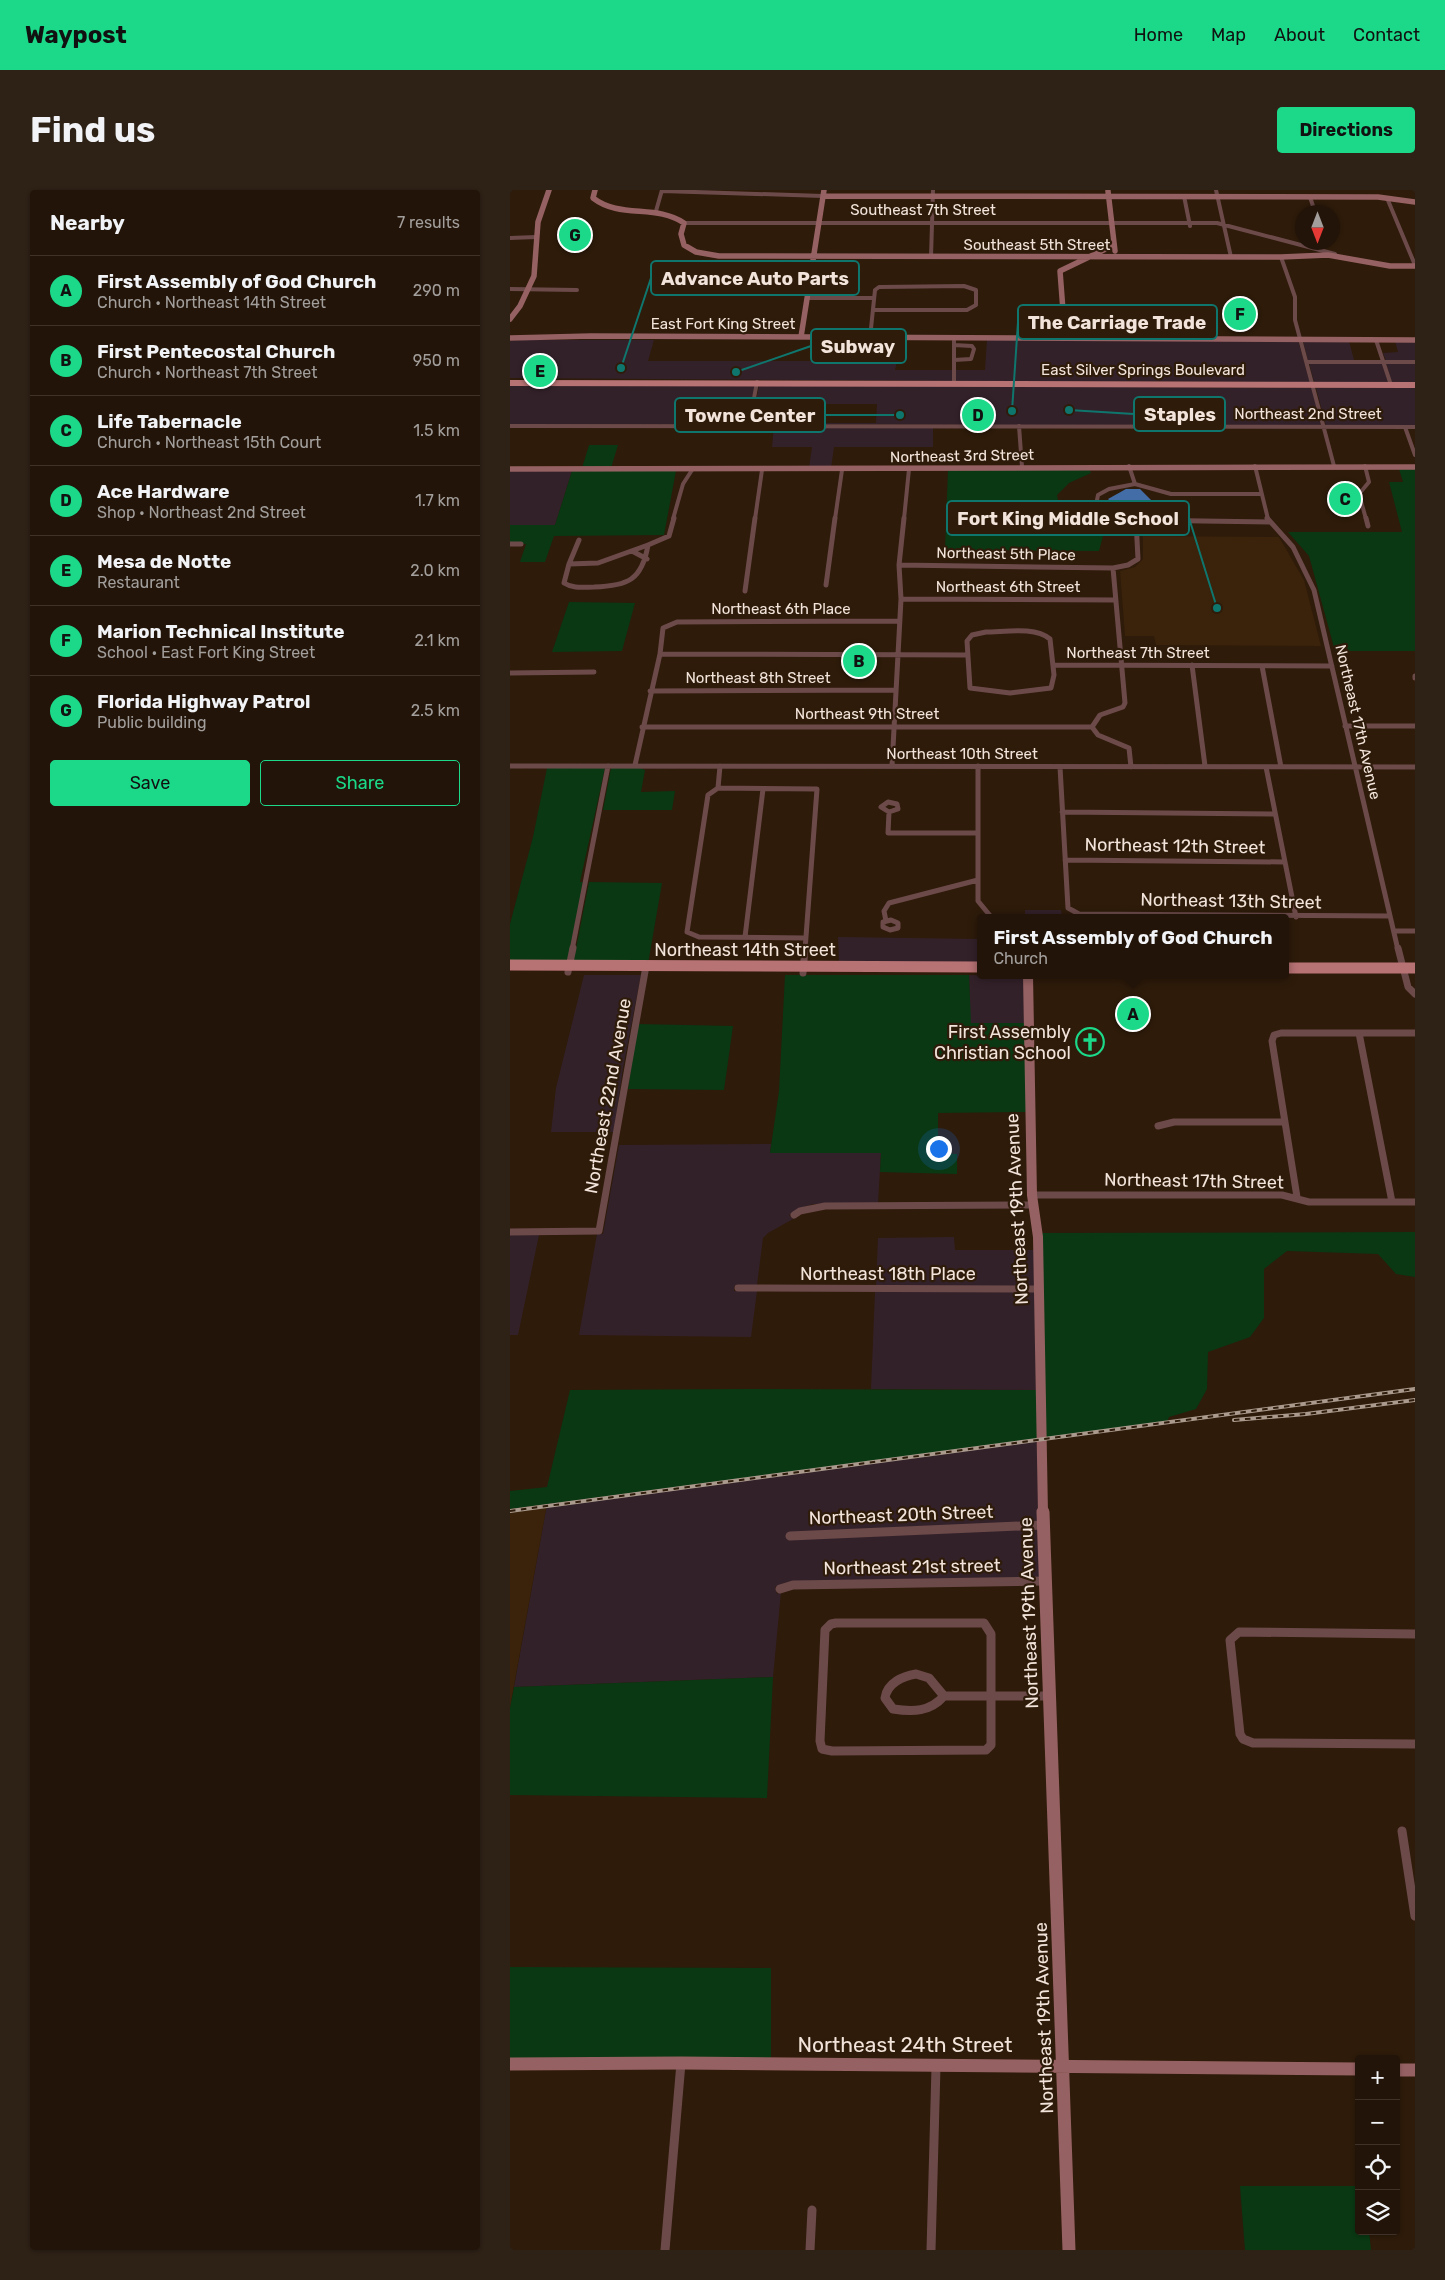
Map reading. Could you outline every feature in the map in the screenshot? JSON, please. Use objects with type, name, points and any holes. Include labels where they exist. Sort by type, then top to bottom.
[{"type":"main road","name":"East Silver Springs Boulevard","points":[[510,381],[1415,385]]},
{"type":"main road","name":"Northeast 14th Street","points":[[510,966],[569,969],[977,973]]},
{"type":"main road","name":"Northeast 14th Street","points":[[803,970],[977,967]]},
{"type":"main road","points":[[1289,968],[1403,971],[1415,975]]},
{"type":"main road","points":[[1289,974],[1403,971],[1415,968]]},
{"type":"main road","name":"Northeast 14th Street","points":[[510,972],[569,969]]},
{"type":"street","points":[[510,319],[534,276],[533,237],[535,209],[542,190]]},
{"type":"street","points":[[533,237],[549,190]]},
{"type":"street","name":"Southeast 7th Street","points":[[595,190],[593,198],[598,204],[607,207],[670,214],[684,225],[1224,225],[1242,228],[1318,252]]},
{"type":"street","points":[[656,211],[662,190],[741,196],[823,193],[1108,193],[1184,196],[1217,193],[1310,197],[1378,197],[1415,202]]},
{"type":"street","points":[[1376,190],[1378,197]]},
{"type":"street","points":[[801,337],[815,257],[823,193]]},
{"type":"street","points":[[931,257],[933,193]]},
{"type":"street","points":[[1108,193],[1116,257]]},
{"type":"street","points":[[1217,193],[1231,257]]},
{"type":"street","points":[[1184,196],[1190,225]]},
{"type":"street","points":[[1310,197],[1313,205]]},
{"type":"street","points":[[1387,198],[1415,266]]},
{"type":"street","name":"Southeast 5th Street","points":[[684,225],[681,240],[690,250],[732,257],[1281,257],[1318,252],[1390,266],[1415,266]]},
{"type":"street","points":[[510,238],[533,237]]},
{"type":"street","points":[[1065,338],[1060,271],[1114,245]]},
{"type":"street","points":[[1281,257],[1295,297],[1295,320],[1334,466]]},
{"type":"street","points":[[870,338],[875,290],[879,287],[972,287],[976,290],[976,305],[967,310],[874,310]]},
{"type":"street","points":[[510,288],[577,290]]},
{"type":"street","points":[[510,312],[527,289]]},
{"type":"street","points":[[808,298],[874,298]]},
{"type":"street","name":"East Fort King Street","points":[[510,338],[801,337],[1415,340]]},
{"type":"street","points":[[954,338],[954,383]]},
{"type":"street","points":[[1376,340],[1391,385]]},
{"type":"street","points":[[954,345],[972,346],[974,349],[971,359],[954,360]]},
{"type":"street","points":[[1306,362],[1415,362]]},
{"type":"street","points":[[749,425],[757,382]]},
{"type":"street","name":"Northeast 2nd Street","points":[[510,426],[1415,427]]},
{"type":"street","points":[[1018,426],[1022,467]]},
{"type":"street","points":[[1405,427],[1415,455]]},
{"type":"street","points":[[1129,466],[1135,484]]},
{"type":"street","name":"Northeast 3rd Street","points":[[510,469],[842,470],[1129,466],[1415,466]]},
{"type":"street","name":"Northeast 17th Avenue","points":[[1255,466],[1270,522],[1293,547],[1306,569],[1314,590],[1403,971],[1408,987],[1415,994]]},
{"type":"street","points":[[1365,466],[1369,482],[1359,494],[1368,526]]},
{"type":"street","points":[[892,766],[901,599],[899,565],[909,469]]},
{"type":"street","points":[[569,564],[598,563],[669,536],[683,484],[692,470]]},
{"type":"street","points":[[745,591],[762,470]]},
{"type":"street","points":[[826,585],[842,470]]},
{"type":"street","points":[[1262,494],[1171,494],[1135,484],[1120,486],[1102,492],[1098,495],[1096,505],[1110,514],[1136,520],[1157,522],[1270,522]]},
{"type":"street","name":"Northeast 5th Place","points":[[899,565],[1113,568],[1128,566],[1138,559],[1136,520]]},
{"type":"street","points":[[579,540],[564,582],[567,585],[604,587],[623,584],[635,579],[647,559],[648,545]]},
{"type":"street","points":[[510,544],[521,544]]},
{"type":"street","points":[[632,551],[647,559]]},
{"type":"street","points":[[1113,568],[1123,707],[1104,712],[1095,718],[1092,727],[1098,735],[1129,748],[1131,767]]},
{"type":"street","name":"Northeast 6th Street","points":[[901,599],[1116,600]]},
{"type":"street","name":"Northeast 6th Place","points":[[660,654],[663,628],[677,622],[900,621]]},
{"type":"street","name":"Northeast 7th Street","points":[[967,656],[968,637],[975,633],[1036,632],[1044,634],[1051,640],[1053,665],[1332,666]]},
{"type":"street","points":[[634,765],[650,690],[660,654],[967,656],[968,684],[976,691],[986,692],[1045,691],[1053,684],[1053,665]]},
{"type":"street","points":[[1192,665],[1205,766]]},
{"type":"street","points":[[1262,666],[1281,767]]},
{"type":"street","points":[[510,673],[594,672]]},
{"type":"street","name":"Northeast 8th Street","points":[[650,690],[896,690]]},
{"type":"street","points":[[1345,726],[1415,726]]},
{"type":"street","name":"Northeast 9th Street","points":[[642,727],[1092,727]]},
{"type":"street","name":"Northeast 10th Street","points":[[510,766],[1415,767]]},
{"type":"street","points":[[569,969],[608,766]]},
{"type":"street","points":[[718,788],[720,766]]},
{"type":"street","points":[[978,766],[979,904],[988,914]]},
{"type":"street","points":[[1060,767],[1065,860]]},
{"type":"street","points":[[1266,767],[1296,917]]},
{"type":"street","points":[[803,970],[817,789],[718,788],[708,795],[687,929],[689,935],[700,937],[804,938]]},
{"type":"street","points":[[745,938],[763,789]]},
{"type":"street","points":[[889,812],[888,833],[978,833]]},
{"type":"street","points":[[1062,812],[1275,814]]},
{"type":"street","name":"Northeast 13th Street","points":[[1065,860],[1068,908],[1072,912],[1079,914]]},
{"type":"street","name":"Northeast 12th Street","points":[[1065,860],[1284,862]]},
{"type":"street","points":[[886,921],[884,911],[889,903],[978,880]]},
{"type":"street","name":"Northeast 13th Street","points":[[1289,917],[1390,916]]},
{"type":"street","points":[[1394,931],[1415,931]]},
{"type":"street","name":"Northeast 22nd Avenue","points":[[510,1232],[599,1231],[646,969]]},
{"type":"street","name":"Northeast 19th Avenue","points":[[1028,979],[1033,1200],[1038,1237],[1043,1525],[1069,2250]]},
{"type":"street","points":[[1297,1197],[1272,1041],[1274,1035],[1281,1033],[1415,1034]]},
{"type":"street","points":[[1359,1033],[1392,1202]]},
{"type":"street","points":[[1158,1126],[1174,1122],[1284,1122]]},
{"type":"street","name":"Northeast 17th Street","points":[[794,1215],[800,1211],[825,1206],[1033,1200],[1272,1195],[1297,1197],[1309,1202],[1415,1202]]},
{"type":"street","name":"Northeast 18th Place","points":[[738,1288],[1039,1289]]},
{"type":"street","name":"Northeast 20th Street","points":[[790,1536],[1043,1525]]},
{"type":"street","name":"Northeast 21st street","points":[[780,1589],[793,1585],[1045,1581]]},
{"type":"street","points":[[836,1623],[984,1623],[991,1634],[992,1696],[992,1739],[991,1745],[986,1750],[832,1751],[822,1749],[820,1741],[824,1630],[831,1624],[836,1623]]},
{"type":"street","points":[[1415,1634],[1239,1632],[1233,1635],[1230,1640],[1240,1734],[1243,1739],[1253,1743],[1415,1744]]},
{"type":"street","points":[[944,1696],[937,1705],[924,1710],[893,1708],[885,1698],[888,1688],[905,1675],[912,1673],[924,1676],[944,1696],[1050,1696]]},
{"type":"street","points":[[1402,1831],[1415,1916]]},
{"type":"street","points":[[665,2250],[681,2063]]},
{"type":"street","name":"Northeast 24th Street","points":[[510,2064],[681,2063],[936,2067],[1063,2065],[1355,2069]]},
{"type":"street","points":[[931,2250],[936,2067]]},
{"type":"street","points":[[1400,2070],[1415,2070]]},
{"type":"street","points":[[810,2250],[812,2210]]},
{"type":"shaded area","points":[[987,339],[1298,340],[1310,382],[956,381],[956,370],[985,370]]},
{"type":"shaded area","points":[[654,340],[648,361],[897,361],[895,370],[952,370],[952,381],[510,378],[510,341]]},
{"type":"shaded area","points":[[1303,341],[1349,341],[1354,360],[1381,360],[1308,361]]},
{"type":"shaded area","points":[[1395,341],[1415,341],[1415,361],[1386,361],[1383,353],[1398,352]]},
{"type":"shaded area","points":[[1309,363],[1382,363],[1388,382],[1314,382]]},
{"type":"shaded area","points":[[1386,363],[1415,363],[1415,382],[1392,382]]},
{"type":"shaded area","points":[[755,385],[747,424],[510,424],[510,386]]},
{"type":"shaded area","points":[[759,385],[1312,388],[1321,426],[752,424]],"holes":[[[818,404],[877,404],[876,423],[816,423]]]},
{"type":"shaded area","points":[[1316,388],[1415,388],[1415,426],[1326,426]]},
{"type":"shaded area","points":[[774,426],[933,426],[933,447],[834,447],[831,468],[809,468],[812,447],[772,447]]},
{"type":"shaded area","points":[[510,470],[572,471],[555,525],[510,525]]},
{"type":"shaded area","points":[[1143,536],[1279,537],[1304,580],[1321,646],[1156,645],[1154,636],[1125,636],[1120,571],[1135,567],[1143,559]]},
{"type":"shaded area","points":[[1025,910],[1061,910],[1062,914],[1025,914]]},
{"type":"shaded area","points":[[838,937],[977,939],[977,965],[839,964]]},
{"type":"shaded area","points":[[584,975],[641,975],[623,1068],[614,1132],[551,1132],[556,1088]]},
{"type":"shaded area","points":[[969,975],[977,975],[977,979],[1024,979],[1025,1023],[970,1023]]},
{"type":"shaded area","points":[[771,1144],[770,1153],[881,1153],[878,1203],[813,1204],[798,1209],[789,1215],[793,1219],[768,1233],[763,1238],[757,1285],[734,1286],[734,1291],[757,1291],[751,1337],[579,1335],[597,1234],[603,1234],[619,1145]]},
{"type":"shaded area","points":[[510,1235],[539,1235],[518,1335],[510,1335]]},
{"type":"shaded area","points":[[954,1237],[955,1250],[1035,1250],[1035,1286],[876,1286],[878,1238]]},
{"type":"shaded area","points":[[875,1292],[1035,1292],[1037,1390],[871,1389]]},
{"type":"shaded area","points":[[1038,1439],[1041,1577],[787,1582],[775,1587],[777,1594],[781,1592],[773,1677],[514,1687],[547,1504]]},
{"type":"shaded area","points":[[547,1504],[522,1641],[510,1708],[510,1509]]},
{"type":"green space","points":[[589,445],[618,445],[611,468],[582,468]]},
{"type":"green space","points":[[1089,468],[1091,473],[1069,483],[1057,495],[1064,513],[1069,518],[1096,530],[1103,536],[1099,551],[945,550],[948,470]]},
{"type":"green space","points":[[1399,469],[1415,469],[1415,651],[1335,651],[1309,556],[1288,532],[1402,532],[1389,482],[1403,482]]},
{"type":"green space","points":[[572,471],[676,471],[664,535],[554,536],[545,562],[520,562],[526,544],[510,543],[510,525],[555,525]]},
{"type":"green space","points":[[569,602],[635,603],[622,651],[552,652]]},
{"type":"green space","points":[[638,767],[645,770],[641,792],[675,791],[672,810],[603,810],[611,768]]},
{"type":"green space","points":[[547,768],[605,768],[580,882],[583,882],[567,964],[510,963],[510,924],[533,837]]},
{"type":"green space","points":[[589,882],[662,883],[648,964],[573,964]]},
{"type":"green space","points":[[785,975],[969,975],[971,1023],[1025,1023],[1027,1112],[938,1113],[938,1153],[957,1154],[957,1174],[880,1172],[881,1153],[770,1153],[779,1091]]},
{"type":"green space","points":[[638,1024],[733,1026],[724,1090],[628,1089]]},
{"type":"green space","points":[[1415,1232],[1415,1277],[1396,1274],[1378,1254],[1287,1251],[1264,1269],[1264,1318],[1250,1337],[1208,1352],[1207,1389],[1196,1409],[1169,1417],[1167,1422],[1046,1438],[1041,1233]]},
{"type":"green space","points":[[570,1390],[1037,1390],[1038,1439],[510,1509],[510,1491],[547,1487]]},
{"type":"green space","points":[[773,1677],[767,1798],[510,1795],[510,1708],[514,1687]]},
{"type":"green space","points":[[510,1967],[771,1968],[771,2059],[510,2058]]},
{"type":"green space","points":[[1240,2186],[1355,2186],[1355,2235],[1369,2235],[1371,2250],[1245,2250]]},
{"type":"water","points":[[1126,489],[1140,489],[1151,500],[1150,504],[1134,513],[1121,512],[1108,499]]},
{"type":"railway","points":[[510,1511],[1415,1389]]},
{"type":"railway","points":[[1234,1420],[1306,1414],[1415,1400]]},
{"type":"place","name":"Florida Highway Patrol","points":[[575,235]]},
{"type":"place","name":"Marion Technical Institute","points":[[1240,314]]},
{"type":"place","name":"Advance Auto Parts","points":[[621,368]]},
{"type":"place","name":"Mesa de Notte","points":[[540,371]]},
{"type":"place","name":"Subway","points":[[736,372]]},
{"type":"place","name":"Staples","points":[[1069,410]]},
{"type":"place","name":"The Carriage Trade","points":[[1012,411]]},
{"type":"place","name":"Towne Center","points":[[900,415]]},
{"type":"place","name":"Ace Hardware","points":[[978,415]]},
{"type":"place","name":"Life Tabernacle","points":[[1345,499]]},
{"type":"place","name":"Fort King Middle School","points":[[1217,608]]},
{"type":"place","name":"First Pentecostal Church","points":[[859,661]]},
{"type":"place","name":"First Assembly of God Church","points":[[1133,1014]]},
{"type":"place","name":"First Assembly Christian School","points":[[1090,1042]]}]
